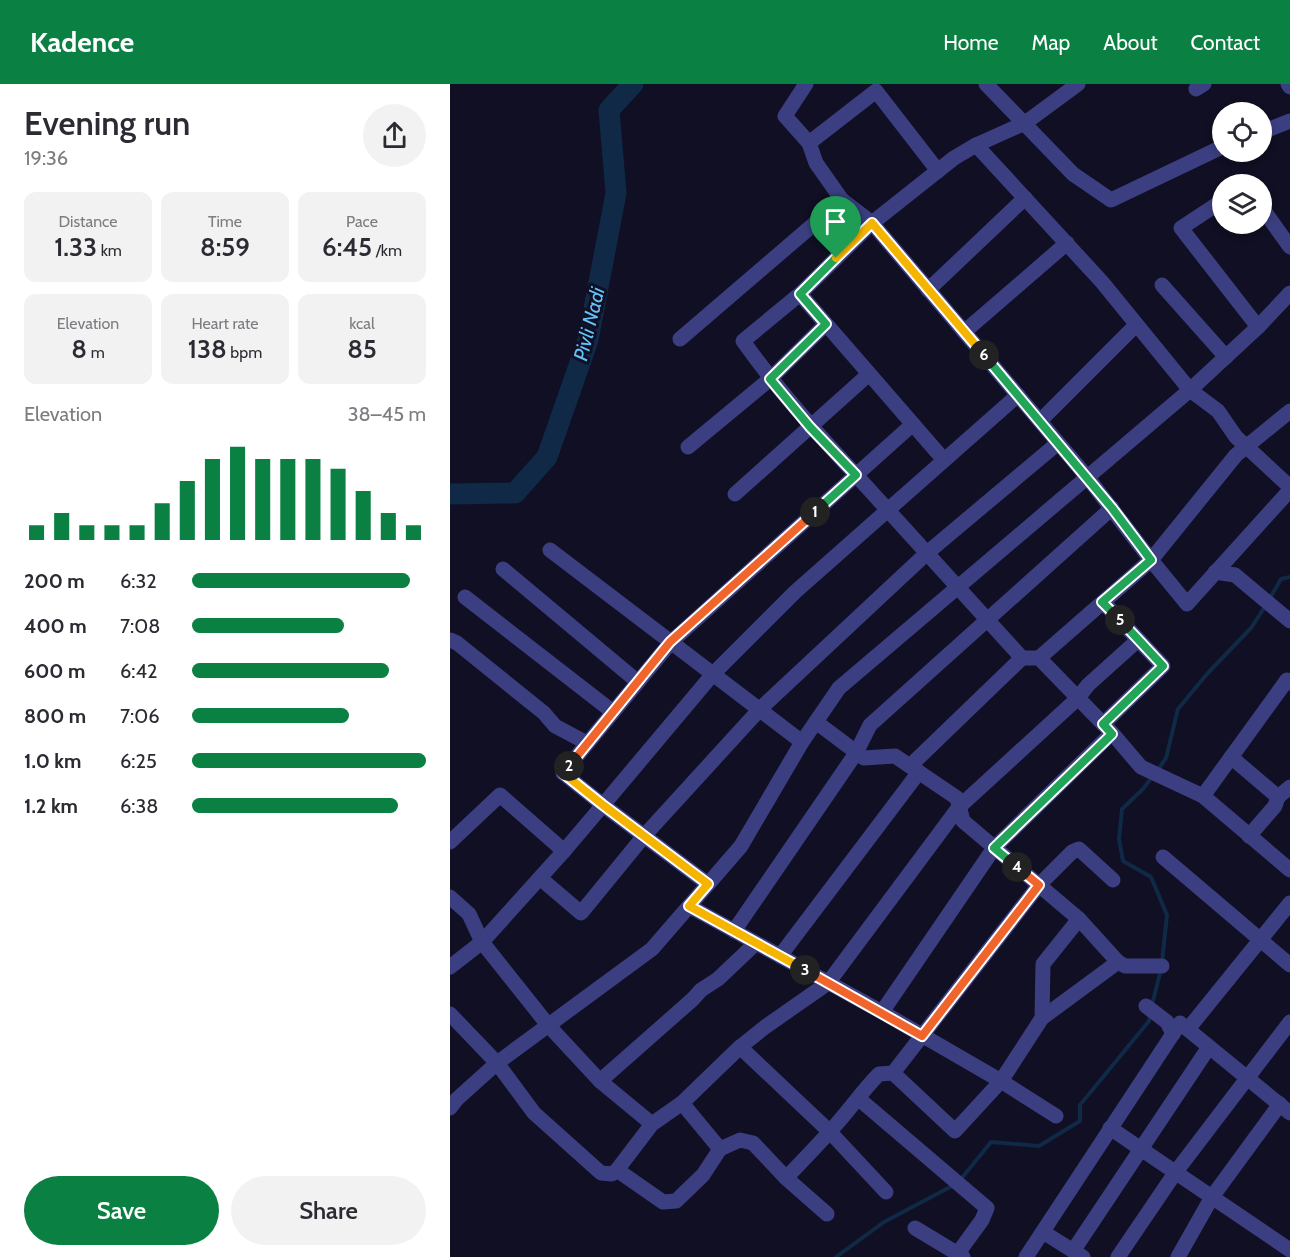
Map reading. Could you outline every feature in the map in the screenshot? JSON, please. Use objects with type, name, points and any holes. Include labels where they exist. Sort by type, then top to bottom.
[{"type":"street","points":[[806,84],[785,116],[809,143],[816,163],[842,200],[872,223],[1088,478],[1187,604],[1290,489],[1236,437],[1218,411],[1190,390],[1102,282],[976,146]]},
{"type":"street","points":[[986,84],[1073,174],[1111,200],[1212,152]]},
{"type":"street","points":[[1022,658],[810,427],[770,379],[743,341],[800,294],[872,223],[954,158],[1025,123],[1078,84]]},
{"type":"street","points":[[809,143],[876,91],[938,171]]},
{"type":"street","points":[[1272,128],[1290,121]]},
{"type":"street","points":[[928,290],[1025,198]]},
{"type":"street","points":[[680,339],[842,200]]},
{"type":"street","points":[[1212,208],[1181,228],[1258,327]]},
{"type":"street","points":[[1272,222],[1290,247]]},
{"type":"street","points":[[964,332],[1067,243]]},
{"type":"street","points":[[1162,285],[1226,357]]},
{"type":"street","points":[[450,1108],[497,1063],[652,949],[741,846],[802,742],[839,688],[1190,390],[1258,327],[1290,293]]},
{"type":"street","points":[[800,294],[944,460]]},
{"type":"street","points":[[688,447],[770,379],[826,324]]},
{"type":"street","points":[[1040,421],[1136,325]]},
{"type":"street","points":[[735,494],[869,374]]},
{"type":"street","points":[[450,967],[482,942],[540,878],[713,674],[795,592],[1018,395]]},
{"type":"street","points":[[780,956],[914,769],[1022,658],[1039,658],[1151,560],[1236,455],[1290,411]]},
{"type":"street","points":[[708,884],[563,773],[670,642],[914,424]]},
{"type":"street","points":[[540,878],[581,913],[644,836],[760,710],[927,553],[1058,443]]},
{"type":"street","points":[[734,931],[856,753],[870,725],[1112,508]]},
{"type":"street","points":[[550,550],[802,742]]},
{"type":"street","points":[[504,569],[638,682]]},
{"type":"street","points":[[1215,572],[1235,575],[1290,621]]},
{"type":"street","points":[[465,597],[613,712]]},
{"type":"street","points":[[882,1012],[994,848],[1108,729],[1163,666],[1102,602]]},
{"type":"street","points":[[450,640],[457,643],[544,713],[555,726],[588,743]]},
{"type":"street","points":[[450,1014],[497,1063],[534,1113],[601,1173],[612,1174],[652,1124],[682,1103],[740,1047],[828,983],[959,807],[1138,640]]},
{"type":"street","points":[[1039,658],[1108,729],[1141,767],[1203,796],[1290,870]]},
{"type":"street","points":[[1203,796],[1287,680],[1290,683]]},
{"type":"street","points":[[816,722],[864,758],[895,756],[957,798],[963,821],[1079,919],[1118,962],[1125,966],[1162,966]]},
{"type":"street","points":[[1231,757],[1284,792],[1249,836]]},
{"type":"street","points":[[450,842],[500,795],[564,851]]},
{"type":"street","points":[[893,1073],[1039,885],[1072,852],[1079,849],[1113,880]]},
{"type":"street","points":[[1163,857],[1290,965]]},
{"type":"street","points":[[451,898],[469,914],[482,942],[548,1025],[600,1081],[652,1124]]},
{"type":"street","points":[[1188,1029],[1290,903]]},
{"type":"street","points":[[689,906],[882,1012],[1001,1081],[1056,1116]]},
{"type":"street","points":[[1042,1018],[1043,964],[1079,919]]},
{"type":"street","points":[[600,1081],[693,999],[700,990],[718,979],[756,943]]},
{"type":"street","points":[[786,1178],[830,1132],[859,1098],[862,1091],[879,1074],[893,1073],[955,1131],[1001,1081],[1042,1018],[1118,962]]},
{"type":"street","points":[[1146,1006],[1167,1022],[1173,1034]]},
{"type":"street","points":[[1118,1257],[1175,1173],[1290,1022]]},
{"type":"street","points":[[1026,1257],[1180,1023],[1285,1109],[1212,1197],[1178,1257]]},
{"type":"street","points":[[740,1047],[830,1132],[886,1192]]},
{"type":"street","points":[[1043,1232],[1078,1254],[1141,1149],[1209,1047]]},
{"type":"street","points":[[859,1098],[987,1208],[961,1255],[915,1228]]},
{"type":"street","points":[[682,1103],[720,1149]]},
{"type":"street","points":[[1110,1128],[1290,1250],[1286,1257]]},
{"type":"street","points":[[617,1170],[663,1202],[676,1201],[703,1175],[720,1149],[740,1140],[753,1143],[786,1178],[827,1214]]},
{"type":"waterway","name":"Pivli Nadi","points":[[450,494],[515,493],[547,457],[588,340],[616,193],[609,110],[633,84]]},
{"type":"waterway","points":[[1270,598],[1281,579],[1290,577]]},
{"type":"waterway","points":[[1157,771],[1166,758],[1178,709],[1207,674],[1251,628],[1266,605]]},
{"type":"waterway","points":[[1152,777],[1122,809],[1119,839],[1123,861],[1151,877],[1167,915],[1162,962]]},
{"type":"waterway","points":[[1152,1005],[1161,969]]},
{"type":"waterway","points":[[961,1179],[991,1142],[1039,1146],[1080,1121],[1080,1105],[1149,1021],[1150,1016]]},
{"type":"waterway","points":[[836,1257],[884,1222],[952,1186]]},
{"type":"route","points":[[872,223],[1112,508],[1151,560],[1102,602],[1163,666],[1103,724],[1112,734],[994,848],[1039,885],[922,1036],[689,906],[708,884],[563,773],[670,642],[856,475],[810,427],[770,379],[826,324],[800,294],[836,258],[872,223]]}]
